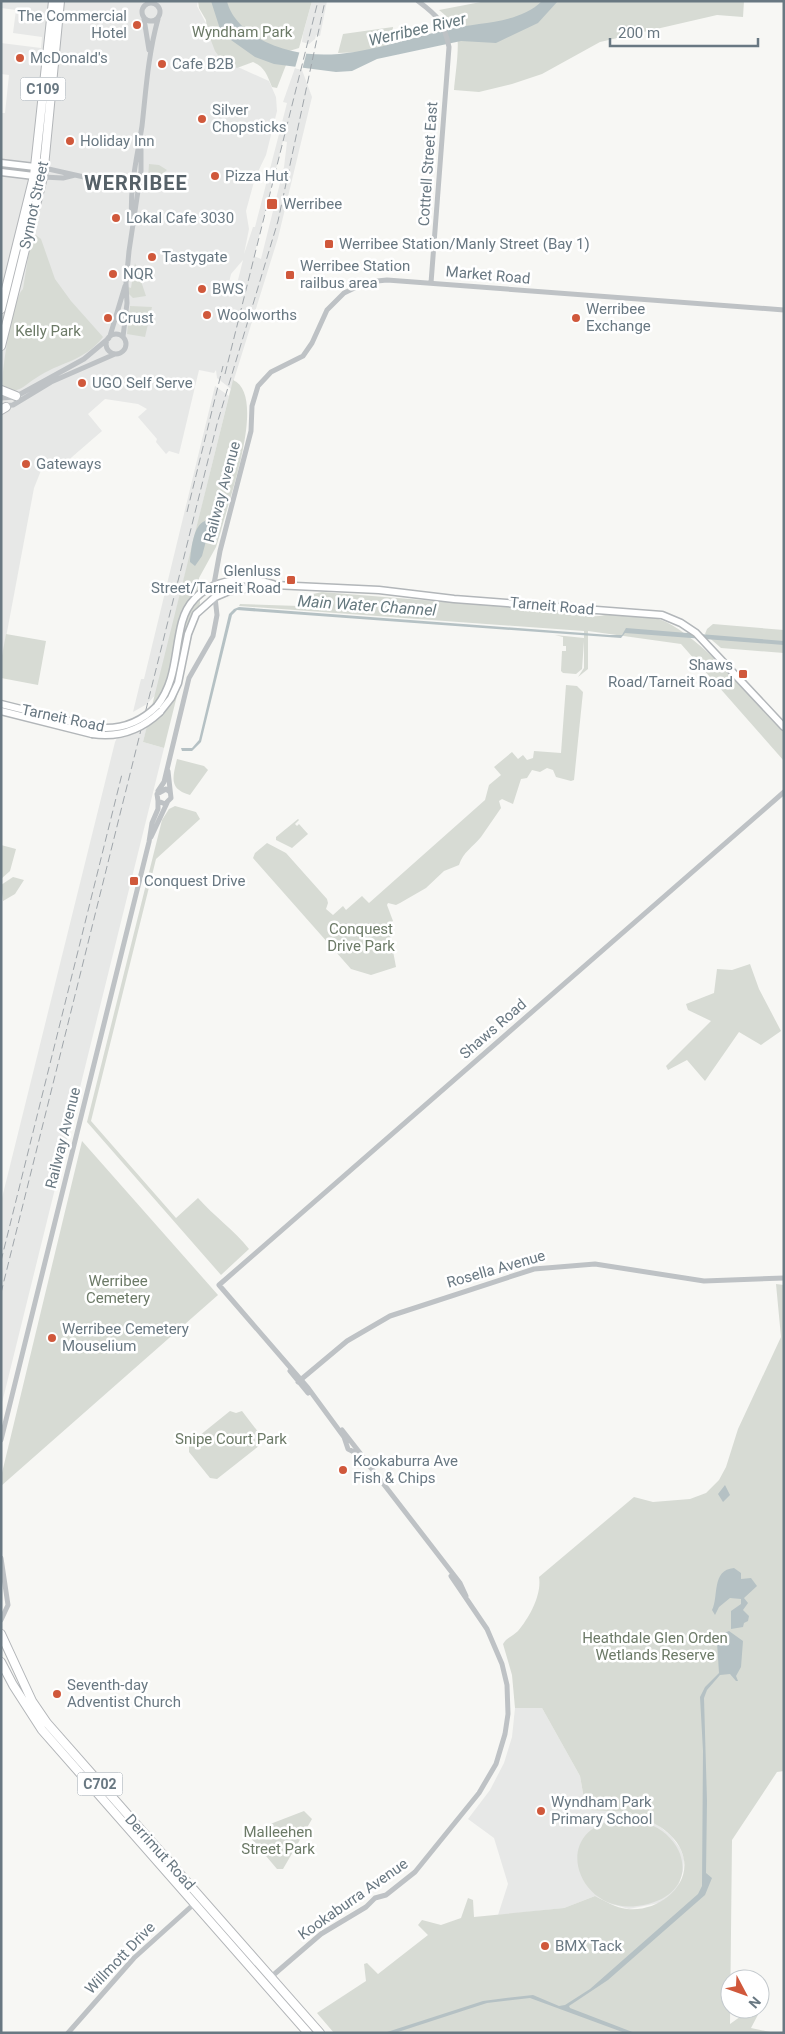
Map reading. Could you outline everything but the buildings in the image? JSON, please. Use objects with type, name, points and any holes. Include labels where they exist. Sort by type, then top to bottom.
[{"type":"highway","points":[[54,1],[60,2]]},
{"type":"highway","name":"Synnot Street","points":[[1,346],[43,177],[44,121],[54,1]]},
{"type":"highway","name":"Synnot Street","points":[[47,84],[60,2]]},
{"type":"highway","name":"Synnot Street","points":[[2,308],[34,176],[44,121]]},
{"type":"highway","points":[[35,167],[44,168]]},
{"type":"highway","points":[[34,176],[43,177]]},
{"type":"highway","points":[[2,308],[11,308]]},
{"type":"highway","points":[[1,390],[16,396]]},
{"type":"highway","name":"Derrimut Road","points":[[1,1634],[41,1715],[320,2033]]},
{"type":"highway","name":"Derrimut Road","points":[[1,1662],[22,1700],[42,1730],[308,2033]]},
{"type":"highway","points":[[140,1842],[136,1834],[141,1830]]},
{"type":"highway","points":[[180,1887],[183,1883],[182,1875]]},
{"type":"highway","points":[[194,1904],[201,1898]]},
{"type":"highway","points":[[264,1983],[271,1977]]},
{"type":"main road","points":[[1,163],[35,167]]},
{"type":"main road","points":[[1,172],[34,176]]},
{"type":"main road","name":"Tarneit Road","points":[[159,709],[172,679],[184,616],[196,600],[214,584],[225,580],[261,580],[274,585]]},
{"type":"main road","points":[[214,584],[215,597]]},
{"type":"main road","name":"Tarneit Road","points":[[1,711],[116,735],[132,731],[146,724],[178,683],[192,620],[201,608],[215,597],[229,591],[274,585],[368,591],[379,590],[649,613],[669,618],[696,634],[784,727]]},
{"type":"main road","name":"Tarneit Road","points":[[1,704],[92,731]]},
{"type":"street","name":"Cottrell Street East","points":[[418,1],[432,12],[446,29],[448,46],[431,283]]},
{"type":"street","points":[[122,337],[127,303],[126,283],[132,222],[132,182],[140,136],[149,53],[161,12],[157,3],[148,2],[142,10],[149,53]]},
{"type":"street","points":[[144,19],[153,22],[158,19]]},
{"type":"street","points":[[132,222],[140,183],[140,136]]},
{"type":"street","points":[[44,168],[76,175],[140,183]]},
{"type":"street","points":[[43,177],[63,178],[76,175]]},
{"type":"street","name":"Market Road","points":[[252,406],[258,386],[263,378],[270,372],[303,356],[312,343],[327,310],[344,293],[361,284],[382,280],[784,310]]},
{"type":"street","points":[[115,354],[109,352],[106,346],[126,283]]},
{"type":"street","points":[[1,398],[16,396],[84,360],[116,334],[122,337],[126,343],[124,350],[51,382],[24,399],[3,408]]},
{"type":"street","name":"Railway Avenue","points":[[214,584],[220,551],[251,431],[252,406]]},
{"type":"street","points":[[168,761],[171,798],[167,804],[163,804],[158,801],[158,792],[164,782],[168,761],[189,678],[213,636],[217,615],[215,597]]},
{"type":"street","points":[[158,792],[163,789],[170,792]]},
{"type":"street","name":"Shaws Road","points":[[219,1285],[784,792]]},
{"type":"street","name":"Railway Avenue","points":[[1,1440],[149,842],[151,826],[158,809],[158,801]]},
{"type":"street","name":"Railway Avenue","points":[[149,842],[167,804]]},
{"type":"street","name":"Rosella Avenue","points":[[299,1380],[347,1341],[390,1316],[534,1269],[595,1264],[696,1280],[784,1278]]},
{"type":"street","name":"Kookaburra Avenue","points":[[219,1285],[334,1423],[350,1438],[352,1444],[362,1453],[372,1469],[460,1583],[493,1640],[507,1685],[508,1714],[505,1734],[488,1780],[432,1853],[415,1872],[386,1895],[375,1898],[366,1908],[321,1934],[271,1977]]},
{"type":"street","points":[[1,1558],[8,1605],[1,1620]]},
{"type":"street","name":"Willmott Drive","points":[[68,2033],[134,1958],[194,1904]]},
{"type":"shaded area","points":[[1,1],[198,1],[197,6],[229,63],[269,81],[276,97],[277,111],[266,155],[255,178],[246,211],[249,229],[244,254],[253,227],[255,227],[287,103],[283,102],[295,68],[302,70],[312,97],[278,238],[231,389],[217,378],[216,370],[214,373],[199,370],[179,454],[169,451],[166,454],[156,442],[157,439],[138,417],[147,409],[138,404],[105,399],[88,414],[102,431],[57,470],[46,458],[34,488],[1,664],[1,113],[5,113],[9,75],[1,74],[1,43],[41,48],[42,37],[13,33],[16,10],[1,8]],"holes":[[[283,141],[287,142],[284,167],[261,259],[254,256]],[[243,260],[235,292],[234,294],[235,289],[228,287],[231,274]]]},
{"type":"shaded area","points":[[211,1],[227,1],[231,12],[239,22],[258,38],[282,48],[306,53],[329,54],[376,48],[449,29],[498,21],[533,9],[542,1],[558,1],[538,23],[496,43],[461,41],[377,59],[352,71],[336,72],[274,64],[255,57],[231,40],[220,29]]},
{"type":"shaded area","points":[[312,1],[327,1],[320,36],[316,35],[315,39],[309,44],[302,42]]},
{"type":"shaded area","points":[[215,386],[229,396],[178,603],[160,690],[147,704],[133,712],[141,679],[144,679]]},
{"type":"shaded area","points":[[205,521],[210,526],[202,556],[195,566],[190,562],[193,539],[201,523]]},
{"type":"shaded area","points":[[239,607],[610,635],[622,635],[626,628],[784,641],[784,645],[625,633],[621,638],[237,610],[232,615],[201,742],[192,751],[182,751],[181,748],[192,748],[199,740],[229,614]]},
{"type":"shaded area","points":[[147,727],[143,742],[164,748],[1,1407],[1,1202],[115,742],[117,738]]},
{"type":"shaded area","points":[[725,1485],[730,1495],[723,1502],[718,1494]]},
{"type":"shaded area","points":[[734,1568],[741,1573],[741,1579],[751,1578],[757,1586],[744,1598],[748,1603],[743,1610],[749,1616],[748,1621],[744,1623],[743,1627],[731,1629],[731,1611],[741,1604],[741,1599],[730,1598],[719,1607],[715,1615],[712,1610],[719,1579],[727,1570]]},
{"type":"shaded area","points":[[729,1631],[743,1641],[741,1667],[736,1676],[738,1681],[730,1674],[720,1675],[707,1690],[704,1698],[707,1801],[706,1873],[712,1878],[705,1895],[608,1980],[569,2006],[635,2033],[625,2033],[530,1998],[487,2003],[395,2033],[384,2033],[483,2001],[533,1995],[559,2006],[565,2005],[590,1989],[698,1894],[702,1886],[703,1751],[700,1697],[705,1687],[719,1673],[717,1642],[722,1634]]},
{"type":"shaded area","name":"Wyndham Park Primary School","points":[[515,1708],[542,1708],[580,1776],[586,1810],[630,1812],[635,1818],[657,1824],[671,1836],[680,1848],[684,1858],[683,1871],[678,1887],[670,1897],[659,1903],[629,1909],[611,1904],[595,1896],[564,1908],[498,1915],[508,1884],[494,1838],[468,1819],[490,1790],[504,1763],[512,1737]]},
{"type":"green space","name":"Wyndham Park","points":[[198,1],[312,1],[299,48],[286,52],[286,65],[277,88],[272,87],[263,69],[253,62],[237,68],[223,62],[215,51]]},
{"type":"green space","points":[[486,1],[744,1],[743,17],[717,15],[600,42],[542,74],[512,84],[479,92],[454,90],[458,38],[454,24],[439,10]]},
{"type":"green space","points":[[393,27],[391,44],[362,52],[338,53],[343,34]]},
{"type":"green space","points":[[149,164],[159,165],[167,170],[156,180],[148,179]]},
{"type":"green space","name":"Kelly Park","points":[[36,235],[41,239],[55,279],[71,301],[103,337],[80,357],[45,373],[22,388],[12,391],[3,388],[6,353],[12,320],[19,294],[23,289],[30,245]]},
{"type":"green space","points":[[135,263],[146,296],[133,298],[128,293],[128,287],[131,288]]},
{"type":"green space","points":[[130,306],[152,307],[145,337],[127,334]]},
{"type":"green space","points":[[233,380],[243,390],[247,406],[243,450],[216,547],[199,578],[200,603],[164,748],[143,742]]},
{"type":"green space","points":[[322,592],[584,613],[595,616],[623,614],[655,618],[670,624],[687,635],[723,667],[758,703],[784,732],[784,761],[681,644],[588,631],[588,669],[578,677],[584,668],[584,641],[582,669],[576,674],[563,673],[561,671],[562,651],[566,651],[566,646],[563,646],[563,637],[555,635],[584,638],[584,631],[239,606],[240,604],[299,606],[313,594]]},
{"type":"green space","points":[[713,624],[784,630],[784,653],[721,648],[705,634],[707,629]]},
{"type":"green space","points":[[6,634],[46,641],[38,685],[1,678],[1,661]]},
{"type":"green space","name":"Conquest Drive Park","points":[[566,685],[577,686],[583,692],[574,780],[556,777],[553,770],[547,768],[540,772],[532,770],[527,778],[521,779],[513,804],[502,799],[499,801],[501,808],[481,837],[468,850],[459,865],[444,871],[426,888],[400,903],[396,905],[388,903],[393,921],[388,924],[396,967],[371,975],[351,969],[253,858],[255,853],[267,843],[286,853],[327,899],[326,909],[333,915],[343,906],[346,910],[362,896],[369,903],[485,800],[489,785],[501,775],[494,767],[512,752],[518,759],[523,755],[527,760],[533,758],[534,751],[561,753]]},
{"type":"green space","points":[[177,759],[204,766],[208,770],[190,795],[175,786],[174,777]]},
{"type":"green space","points":[[175,806],[196,812],[200,819],[156,859],[91,1121],[176,1218],[198,1198],[249,1249],[221,1275],[87,1122],[162,820],[169,809]]},
{"type":"green space","points":[[298,819],[295,824],[297,826],[299,824],[308,834],[292,848],[276,840],[276,837]]},
{"type":"green space","points":[[1,845],[16,849],[10,871],[1,879]]},
{"type":"green space","points":[[13,877],[24,880],[15,894],[3,901],[1,885]]},
{"type":"green space","points":[[750,964],[759,989],[781,1031],[761,1045],[739,1032],[705,1081],[687,1060],[668,1070],[666,1066],[711,1021],[688,1010],[686,1004],[714,993],[717,969],[732,970]]},
{"type":"green space","name":"Werribee Cemetery","points":[[82,1141],[218,1295],[1,1486],[1,1477]]},
{"type":"green space","name":"Heathdale Glen Orden Wetlands Reserve","points":[[776,1284],[784,1285],[784,1771],[777,1772],[732,1840],[731,1969],[720,1969],[720,2019],[730,2019],[730,2024],[737,2019],[756,2019],[751,2028],[775,2033],[334,2033],[317,2013],[366,1981],[364,1964],[367,1963],[378,1974],[428,1935],[418,1925],[422,1920],[441,1925],[461,1918],[468,1898],[473,1900],[474,1917],[564,1908],[595,1896],[619,1907],[639,1909],[662,1901],[679,1884],[683,1874],[684,1862],[681,1850],[674,1839],[664,1830],[653,1823],[636,1817],[630,1812],[586,1810],[580,1776],[542,1708],[515,1708],[512,1675],[503,1644],[518,1631],[530,1613],[539,1591],[539,1577],[634,1497],[653,1502],[690,1499],[706,1493],[719,1480],[726,1467],[738,1429],[781,1337]]},
{"type":"green space","name":"Snipe Court Park","points":[[230,1411],[236,1413],[242,1411],[262,1437],[260,1445],[217,1479],[210,1478],[189,1452],[189,1444]]},
{"type":"green space","name":"Malleehen Street Park","points":[[304,1811],[312,1819],[283,1869],[277,1869],[250,1837],[252,1831]]},
{"type":"green space","points":[[622,1819],[645,1822],[662,1831],[675,1844],[682,1859],[682,1875],[675,1889],[660,1900],[637,1906],[616,1905],[598,1897],[585,1884],[578,1868],[578,1852],[584,1837],[599,1825]]},
{"type":"pier","points":[[300,50],[307,51],[302,70],[295,68]]},
{"type":"railway","points":[[225,374],[318,1]]},
{"type":"railway","points":[[1,1293],[217,424],[278,221],[325,1]]},
{"type":"railway","points":[[187,512],[223,366]]},
{"type":"railway","points":[[1,1261],[122,774]]},
{"type":"place","name":"The Commercial Hotel","points":[[137,25]]},
{"type":"place","name":"McDonald's","points":[[20,58]]},
{"type":"place","name":"Cafe B2B","points":[[162,64]]},
{"type":"place","name":"Silver Chopsticks","points":[[202,119]]},
{"type":"place","name":"Holiday Inn","points":[[70,141]]},
{"type":"place","name":"Pizza Hut","points":[[215,176]]},
{"type":"place","name":"Werribee","points":[[272,204]]},
{"type":"place","name":"Lokal Cafe 3030","points":[[116,218]]},
{"type":"place","name":"Werribee Station/Manly Street (Bay 1)","points":[[329,244]]},
{"type":"place","name":"Tastygate","points":[[152,257]]},
{"type":"place","name":"NQR","points":[[113,274]]},
{"type":"place","name":"Werribee Station railbus area","points":[[290,275]]},
{"type":"place","name":"BWS","points":[[202,289]]},
{"type":"place","name":"Woolworths","points":[[207,315]]},
{"type":"place","name":"Crust","points":[[108,318]]},
{"type":"place","name":"Werribee Exchange","points":[[576,318]]},
{"type":"place","name":"UGO Self Serve","points":[[82,383]]},
{"type":"place","name":"Gateways","points":[[26,464]]},
{"type":"place","name":"Glenluss Street/Tarneit Road","points":[[291,580]]},
{"type":"place","name":"Shaws Road/Tarneit Road","points":[[743,674]]},
{"type":"place","name":"Conquest Drive","points":[[134,881]]},
{"type":"place","name":"Werribee Cemetery Mouselium","points":[[52,1338]]},
{"type":"place","name":"Kookaburra Ave Fish & Chips","points":[[343,1470]]},
{"type":"place","name":"Seventh-day Adventist Church","points":[[57,1694]]},
{"type":"place","name":"Wyndham Park Primary School","points":[[541,1811]]},
{"type":"place","name":"BMX Tack","points":[[545,1946]]},
{"type":"district","name":"WERRIBEE","points":[[136,183]]},
{"type":"water label","name":"Werribee River","points":[[417,29]]},
{"type":"water label","name":"Main Water Channel","points":[[367,605]]}]
